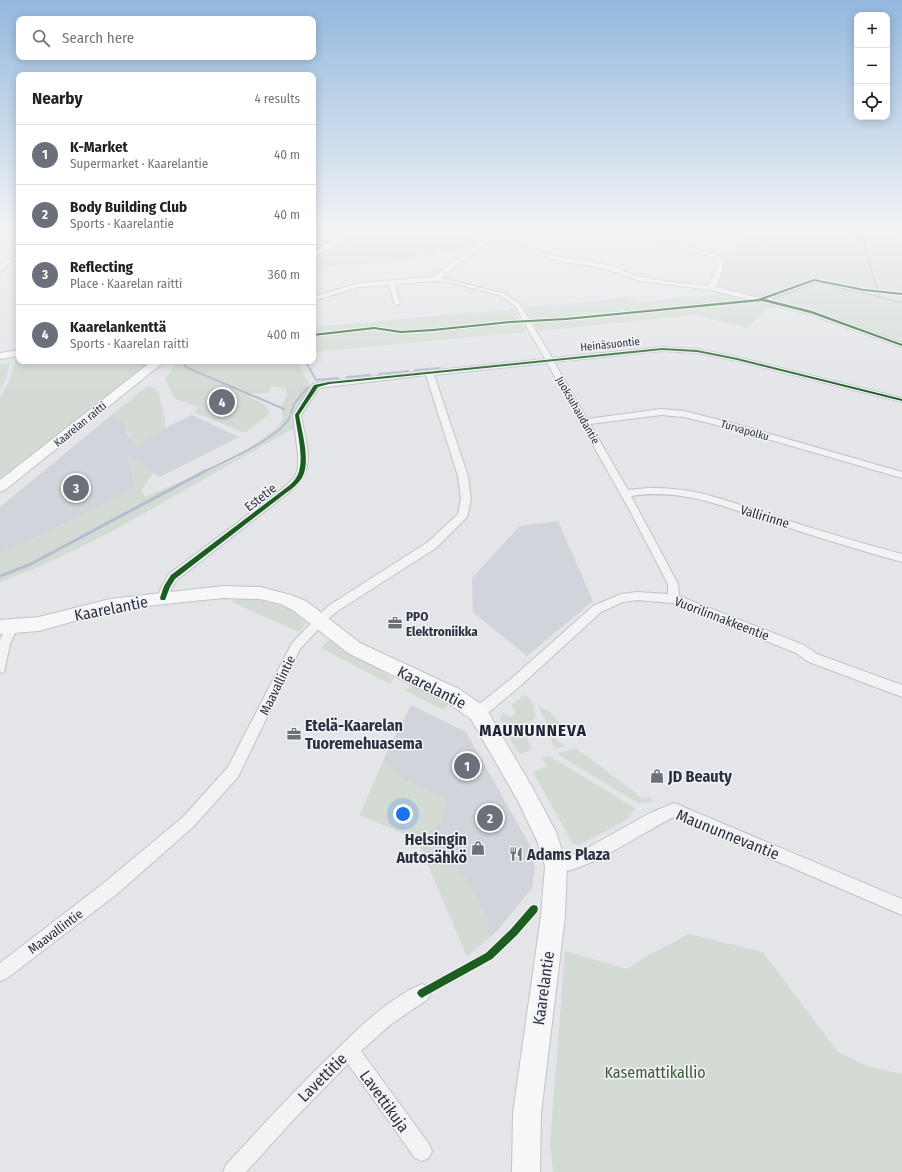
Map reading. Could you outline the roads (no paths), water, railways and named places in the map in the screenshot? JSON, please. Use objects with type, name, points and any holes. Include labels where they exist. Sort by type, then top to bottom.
[{"type":"main road","points":[[0,356],[16,353]]},
{"type":"main road","name":"Kaarelan raitti","points":[[0,487],[155,364]]},
{"type":"main road","name":"Kaarelantie","points":[[6,628],[46,622],[110,605],[163,598],[237,592],[260,593],[292,602],[300,606],[320,620],[354,648],[452,695],[478,713],[525,794],[548,840],[556,866],[553,916],[527,1113],[526,1172]]},
{"type":"street","name":"Juoksuhaudantie","points":[[316,299],[350,287],[377,284]]},
{"type":"street","points":[[391,284],[397,303]]},
{"type":"street","name":"Juoksuhaudantie","points":[[456,284],[501,294],[511,299],[519,307],[626,494],[673,584],[674,598]]},
{"type":"street","points":[[677,284],[711,288],[811,312],[902,345]]},
{"type":"street","points":[[711,288],[713,284]]},
{"type":"street","name":"Heinäsuontie","points":[[316,386],[329,383],[429,372],[662,349],[697,351],[737,358],[902,400]]},
{"type":"street","name":"Maavallintie","points":[[0,973],[111,888],[188,822],[233,772],[296,646],[320,620],[332,609],[432,545],[463,515],[466,499],[463,476],[429,372]]},
{"type":"street","name":"Estetie","points":[[163,598],[173,577],[284,492],[298,478],[302,471],[303,456],[297,415],[316,386]]},
{"type":"street","name":"Turvapolku","points":[[584,422],[661,412],[684,414],[730,425],[902,475]]},
{"type":"street","name":"Vallirinne","points":[[626,494],[652,491],[689,493],[902,558]]},
{"type":"street","name":"Vuorilinnakkeentie","points":[[478,713],[516,683],[597,609],[621,598],[637,596],[674,598],[800,649],[813,658],[902,691]]},
{"type":"street","points":[[0,668],[6,628]]},
{"type":"street","name":"Maununnevantie","points":[[556,866],[583,859],[654,818],[674,810],[902,907]]},
{"type":"street","name":"Lavettitie","points":[[233,1172],[290,1110],[349,1050],[398,1007],[422,993]]},
{"type":"street","name":"Lavettikuja","points":[[349,1050],[422,1151]]},
{"type":"waterway","points":[[773,299],[811,284]]},
{"type":"waterway","points":[[822,284],[880,297]]},
{"type":"waterway","points":[[875,284],[877,290]]},
{"type":"waterway","points":[[878,293],[880,297]]},
{"type":"waterway","points":[[880,297],[902,303]]},
{"type":"waterway","points":[[185,364],[188,368],[284,409]]},
{"type":"waterway","points":[[307,364],[316,380],[338,378]]},
{"type":"waterway","points":[[415,370],[440,368]]},
{"type":"waterway","points":[[379,374],[408,371]]},
{"type":"waterway","points":[[347,377],[370,375]]},
{"type":"waterway","points":[[291,413],[294,404],[308,387]]},
{"type":"waterway","points":[[204,471],[265,440],[285,424],[290,416]]},
{"type":"waterway","points":[[0,576],[31,564],[204,471]]},
{"type":"place","name":"Kaarelankenttä","points":[[222,402]]},
{"type":"place","name":"Reflecting","points":[[76,488]]},
{"type":"place","name":"PPO Elektroniikka","points":[[395,623]]},
{"type":"place","name":"Etelä-Kaarelan Tuoremehuasema","points":[[294,734]]},
{"type":"place","name":"K-Market","points":[[467,766]]},
{"type":"place","name":"JD Beauty","points":[[657,776]]},
{"type":"place","name":"Body Building Club","points":[[490,818]]},
{"type":"place","name":"Helsingin Autosähkö","points":[[478,848]]},
{"type":"place","name":"Adams Plaza","points":[[516,854]]},
{"type":"district","name":"MAUNUNNEVA","points":[[533,730]]},
{"type":"park label","name":"Kasemattikallio","points":[[655,1072]]}]
